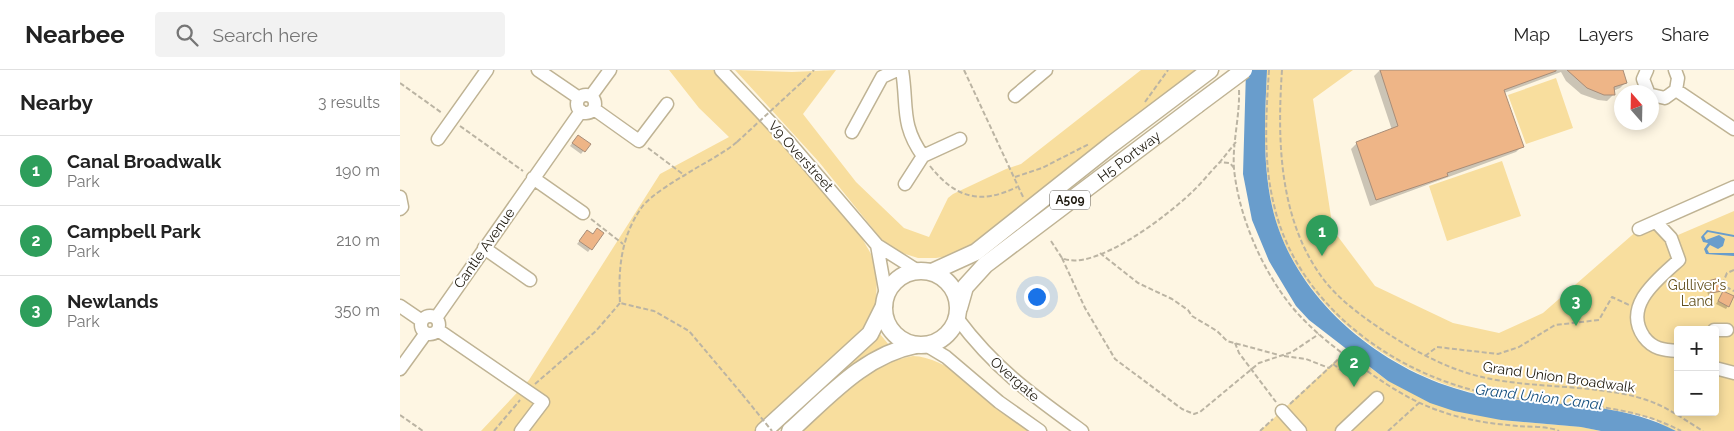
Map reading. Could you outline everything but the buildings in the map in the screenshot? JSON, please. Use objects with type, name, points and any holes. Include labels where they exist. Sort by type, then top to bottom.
[{"type":"main road","name":"H5 Portway","points":[[925,272],[976,252],[1210,70]]},
{"type":"main road","name":"H5 Portway","points":[[958,313],[965,287],[985,264],[1244,70]]},
{"type":"main road","name":"A509","points":[[764,431],[870,334],[885,300],[899,279],[925,272]]},
{"type":"main road","points":[[925,272],[943,278],[952,286],[957,297],[958,313]]},
{"type":"main road","points":[[885,300],[889,327],[896,336],[921,345]]},
{"type":"main road","name":"A509","points":[[790,431],[861,368],[883,355],[946,337],[958,313]]},
{"type":"street","points":[[438,139],[487,70]]},
{"type":"street","points":[[538,70],[552,74],[586,104],[639,142],[667,104]]},
{"type":"street","name":"Cantle Avenue","points":[[400,369],[433,327],[484,248],[610,70]]},
{"type":"street","name":"V9 Overstreet","points":[[721,70],[788,141],[877,245],[925,272]]},
{"type":"street","points":[[852,132],[882,78],[897,70]]},
{"type":"street","points":[[902,70],[906,92],[906,124],[911,140],[923,156]]},
{"type":"street","points":[[1015,96],[1046,70]]},
{"type":"street","points":[[1645,85],[1643,79],[1647,70]]},
{"type":"street","points":[[1659,97],[1665,98],[1676,90],[1678,78],[1675,70]]},
{"type":"street","points":[[1676,90],[1734,129]]},
{"type":"street","points":[[905,184],[923,156],[960,139]]},
{"type":"street","points":[[533,178],[583,213]]},
{"type":"street","points":[[1639,230],[1734,187]]},
{"type":"street","points":[[400,196],[402,207],[400,210]]},
{"type":"street","points":[[1656,222],[1671,238],[1679,260],[1651,285],[1638,309],[1637,324],[1650,345],[1663,350],[1674,351]]},
{"type":"street","points":[[877,245],[885,300]]},
{"type":"street","points":[[484,248],[530,280]]},
{"type":"street","points":[[400,306],[422,321],[421,327],[433,327],[543,402],[521,431]]},
{"type":"street","name":"Overgate","points":[[958,313],[993,361],[1018,386],[1082,431]]},
{"type":"street","points":[[1719,330],[1727,330]]},
{"type":"street","name":"Overgate","points":[[921,345],[946,357],[1000,402],[1040,431]]},
{"type":"street","points":[[1719,369],[1734,373]]},
{"type":"street","points":[[1342,431],[1377,398]]},
{"type":"street","points":[[1282,411],[1300,431]]},
{"type":"path","points":[[494,431],[527,391],[596,331],[620,303],[618,276],[624,244],[642,206],[684,175],[722,154],[814,70]]},
{"type":"path","points":[[964,70],[1016,177],[1017,187],[1025,200]]},
{"type":"path","points":[[1153,100],[1145,103],[1168,70]]},
{"type":"path","points":[[1269,70],[1266,154],[1274,206],[1290,247],[1309,280],[1338,315],[1365,339],[1410,368],[1461,388],[1524,399],[1618,408],[1653,418],[1681,431]]},
{"type":"path","name":"Grand Union Broadwalk","points":[[1282,70],[1279,112],[1282,156],[1290,206],[1305,248],[1324,280],[1349,305],[1380,329],[1425,356],[1453,369],[1484,377],[1530,385],[1619,393],[1657,404],[1703,431]]},
{"type":"path","points":[[400,83],[533,178]]},
{"type":"path","points":[[1239,89],[1234,168],[1240,199],[1258,251],[1292,307],[1319,334],[1344,354],[1389,386],[1419,403],[1440,412],[1470,419],[1559,431]]},
{"type":"path","points":[[1062,258],[1079,261],[1135,236],[1174,208],[1220,162],[1236,141]]},
{"type":"path","points":[[639,142],[684,175]]},
{"type":"path","points":[[1016,177],[1042,168],[1090,144]]},
{"type":"path","points":[[923,156],[945,183],[971,196],[986,198],[999,196],[1017,187]]},
{"type":"path","points":[[1220,162],[1230,163],[1234,168]]},
{"type":"path","points":[[583,213],[624,244]]},
{"type":"path","points":[[1051,241],[1062,258],[1085,308],[1115,359],[1182,409],[1194,414],[1200,412],[1260,363],[1304,346],[1319,334]]},
{"type":"path","points":[[1100,253],[1138,283],[1172,298],[1188,310],[1192,316],[1217,330],[1227,341],[1282,356],[1306,360],[1329,368]]},
{"type":"path","points":[[1734,270],[1727,274],[1724,280],[1726,286],[1734,291]]},
{"type":"path","points":[[1425,356],[1437,347],[1498,354],[1519,347],[1555,325],[1599,320],[1612,297],[1638,309]]},
{"type":"path","points":[[620,303],[654,311],[689,331],[772,431]]},
{"type":"path","points":[[1235,343],[1282,411]]},
{"type":"path","points":[[1260,431],[1344,354]]},
{"type":"path","points":[[1333,364],[1342,371]]},
{"type":"path","points":[[1388,431],[1419,403]]},
{"type":"path","points":[[400,415],[422,431]]},
{"type":"path","points":[[1517,426],[1517,431]]},
{"type":"green space","points":[[669,70],[715,70],[763,120],[855,226],[871,254],[877,276],[876,303],[851,353],[764,431],[481,431],[529,380],[660,174],[729,137],[699,108]]},
{"type":"green space","points":[[735,70],[792,72],[836,70],[803,114],[856,182],[904,228],[929,237],[948,198],[953,194],[1021,164],[1141,70],[1195,70],[1183,80],[1165,103],[976,252],[936,258],[918,258],[899,252],[882,240],[819,162]]},
{"type":"green space","name":"Gulliver's Land","points":[[1267,70],[1353,70],[1313,99],[1333,230],[1375,286],[1453,323],[1499,333],[1543,313],[1639,229],[1656,222],[1671,238],[1734,211],[1734,431],[1677,431],[1654,420],[1624,412],[1493,397],[1460,389],[1429,378],[1399,363],[1369,344],[1342,321],[1318,296],[1297,268],[1282,237],[1272,205],[1265,138]]},
{"type":"green space","points":[[1556,78],[1573,128],[1526,144],[1508,95]]},
{"type":"green space","points":[[1502,161],[1521,216],[1447,241],[1429,186]]},
{"type":"green space","points":[[880,334],[889,345],[869,355],[778,431],[769,431],[865,350]]},
{"type":"green space","points":[[1347,350],[1388,381],[1501,420],[1582,427],[1601,431],[1260,431]]},
{"type":"green space","points":[[913,356],[928,359],[959,374],[991,397],[1032,431],[802,431],[840,396],[867,375],[897,360]]},
{"type":"water","points":[[1246,70],[1267,70],[1265,138],[1267,172],[1272,206],[1284,242],[1302,276],[1326,306],[1354,333],[1386,356],[1420,375],[1456,389],[1492,397],[1609,409],[1655,421],[1676,431],[1601,431],[1581,427],[1501,420],[1454,411],[1430,403],[1388,381],[1309,320],[1296,306],[1269,261],[1252,220],[1243,174]]},
{"type":"water","points":[[1707,230],[1734,235],[1734,237],[1708,232],[1704,236],[1706,240],[1719,235],[1725,239],[1723,246],[1718,249],[1710,245],[1707,249],[1709,253],[1734,253],[1734,256],[1706,254],[1704,249],[1708,243],[1703,242],[1701,237]]},
{"type":"place","name":"Canal Broadwalk","points":[[1322,256]]},
{"type":"place","name":"Newlands","points":[[1576,326]]},
{"type":"place","name":"Campbell Park","points":[[1354,387]]},
{"type":"water label","name":"Grand Union Canal","points":[[1539,397]]}]
